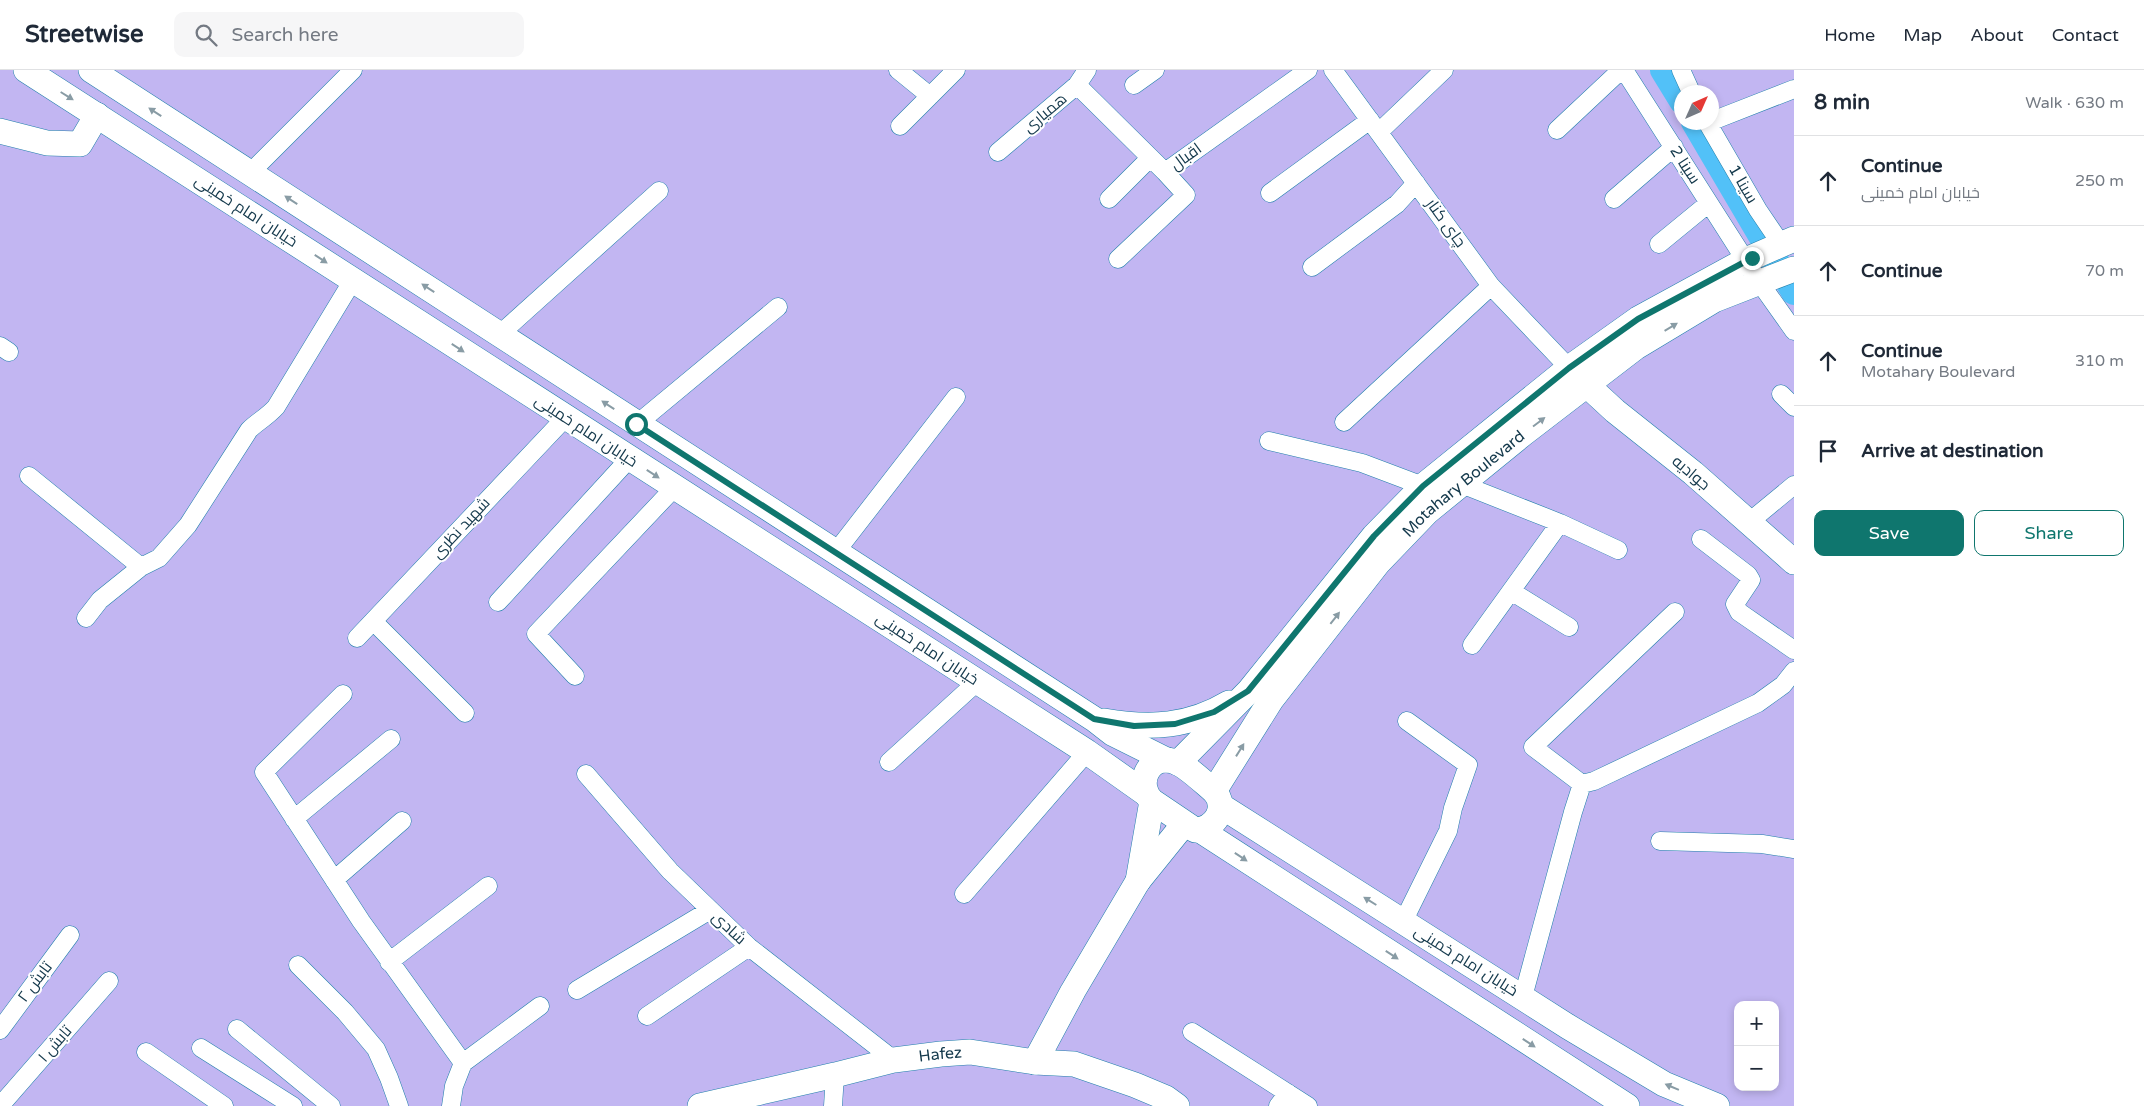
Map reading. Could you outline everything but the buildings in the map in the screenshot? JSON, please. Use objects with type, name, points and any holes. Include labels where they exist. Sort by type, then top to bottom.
[{"type":"main road","name":"خیابان امام خمینی","points":[[26,70],[1087,752],[1192,827],[1627,1106]]},
{"type":"main road","name":"خیابان امام خمینی","points":[[91,70],[1094,719],[1112,733],[1172,762],[1217,799],[1403,922],[1567,1026],[1664,1084],[1717,1106]]},
{"type":"main road","points":[[0,131],[47,143],[80,144],[97,115]]},
{"type":"main road","name":"Motahary Boulevard","points":[[1148,797],[1144,778],[1147,771],[1152,766],[1172,762],[1248,691],[1374,536],[1423,486],[1569,368],[1638,319],[1749,259],[1789,255]]},
{"type":"main road","name":"Motahary Boulevard","points":[[1138,881],[1192,827],[1214,822],[1217,799],[1272,700],[1378,563],[1427,512],[1636,347],[1707,305],[1765,281],[1789,255]]},
{"type":"main road","name":"جوادیه","points":[[1569,368],[1615,411],[1693,474],[1794,562]]},
{"type":"main road","points":[[1094,719],[1134,726],[1175,724],[1214,712],[1248,691]]},
{"type":"main road","points":[[1035,1062],[1073,991],[1138,881],[1148,797]]},
{"type":"main road","name":"Hafez","points":[[713,1104],[894,1060],[970,1052],[1035,1062],[1074,1064],[1135,1085],[1166,1098],[1177,1106]]},
{"type":"street","points":[[250,173],[353,70]]},
{"type":"street","points":[[898,70],[930,96]]},
{"type":"street","points":[[900,126],[956,70]]},
{"type":"street","name":"همیاری","points":[[998,152],[1077,85],[1087,70]]},
{"type":"street","points":[[1134,85],[1155,70]]},
{"type":"street","name":"اقبال","points":[[1077,85],[1165,172],[1308,70]]},
{"type":"street","name":"چای کنار","points":[[1332,70],[1491,286],[1569,368]]},
{"type":"street","points":[[1270,193],[1374,126],[1444,70]]},
{"type":"street","name":"سینا 2","points":[[1557,130],[1622,70],[1709,203],[1765,281],[1794,330]]},
{"type":"street","points":[[1681,70],[1688,85]]},
{"type":"street","points":[[1719,117],[1794,89]]},
{"type":"street","name":"سینا 1","points":[[1712,130],[1758,210],[1789,255]]},
{"type":"street","points":[[1614,199],[1674,147]]},
{"type":"street","points":[[1109,199],[1150,158]]},
{"type":"street","points":[[1118,259],[1186,194],[1165,172]]},
{"type":"street","points":[[1312,267],[1397,204],[1416,183]]},
{"type":"street","points":[[500,334],[658,191]]},
{"type":"street","points":[[1659,244],[1709,203]]},
{"type":"street","points":[[86,618],[100,600],[141,567],[159,558],[188,524],[249,430],[256,423],[265,419],[276,407],[353,280]]},
{"type":"street","points":[[1344,422],[1491,286]]},
{"type":"street","points":[[636,424],[778,307]]},
{"type":"street","points":[[1781,394],[1794,407]]},
{"type":"street","points":[[835,553],[956,397]]},
{"type":"street","name":"شهید نظری","points":[[357,638],[565,418]]},
{"type":"street","points":[[1268,441],[1362,463],[1423,486]]},
{"type":"street","points":[[498,602],[629,459]]},
{"type":"street","points":[[29,476],[141,567]]},
{"type":"street","points":[[1461,484],[1560,523],[1618,550]]},
{"type":"street","points":[[1748,522],[1794,485]]},
{"type":"street","points":[[575,676],[536,634],[674,488]]},
{"type":"street","points":[[1472,645],[1560,523]]},
{"type":"street","points":[[1701,539],[1748,575],[1751,580],[1735,604],[1739,612],[1794,650]]},
{"type":"street","points":[[1511,591],[1569,627]]},
{"type":"street","points":[[1582,784],[1533,748],[1675,612]]},
{"type":"street","points":[[373,621],[465,713]]},
{"type":"street","points":[[1582,784],[1594,781],[1758,703],[1783,685],[1794,671]]},
{"type":"street","points":[[889,762],[978,682]]},
{"type":"street","points":[[343,694],[264,772],[334,880],[463,1064]]},
{"type":"street","points":[[1403,922],[1448,831],[1452,808],[1468,765],[1407,721]]},
{"type":"street","points":[[294,819],[391,739]]},
{"type":"street","points":[[964,894],[1087,752]]},
{"type":"street","name":"شادی","points":[[586,774],[670,871],[710,910],[749,946],[894,1060]]},
{"type":"street","points":[[1523,997],[1582,784]]},
{"type":"street","points":[[334,880],[402,821]]},
{"type":"street","points":[[1660,841],[1762,844],[1794,849]]},
{"type":"street","points":[[390,962],[488,886]]},
{"type":"street","points":[[577,990],[710,910]]},
{"type":"street","name":"تابش ۲","points":[[0,1030],[70,934]]},
{"type":"street","points":[[647,1016],[749,946]]},
{"type":"street","points":[[298,965],[345,1012],[376,1049],[399,1106]]},
{"type":"street","name":"تابش ۱","points":[[0,1106],[109,982]]},
{"type":"street","points":[[451,1106],[454,1086],[463,1064],[540,1006]]},
{"type":"street","points":[[237,1029],[330,1106]]},
{"type":"street","points":[[1192,1032],[1283,1100],[1308,1106]]},
{"type":"street","points":[[201,1048],[293,1106]]},
{"type":"street","points":[[146,1052],[224,1106]]},
{"type":"street","points":[[833,1106],[836,1075]]},
{"type":"shaded area","points":[[0,70],[1794,70],[1794,1106],[0,1106]]},
{"type":"waterway","points":[[1663,70],[1674,88]]},
{"type":"waterway","points":[[1699,130],[1794,292]]},
{"type":"route","points":[[636,424],[1094,719],[1134,726],[1175,724],[1214,712],[1248,691],[1374,536],[1433,477],[1569,368],[1638,319],[1752,258]]}]
